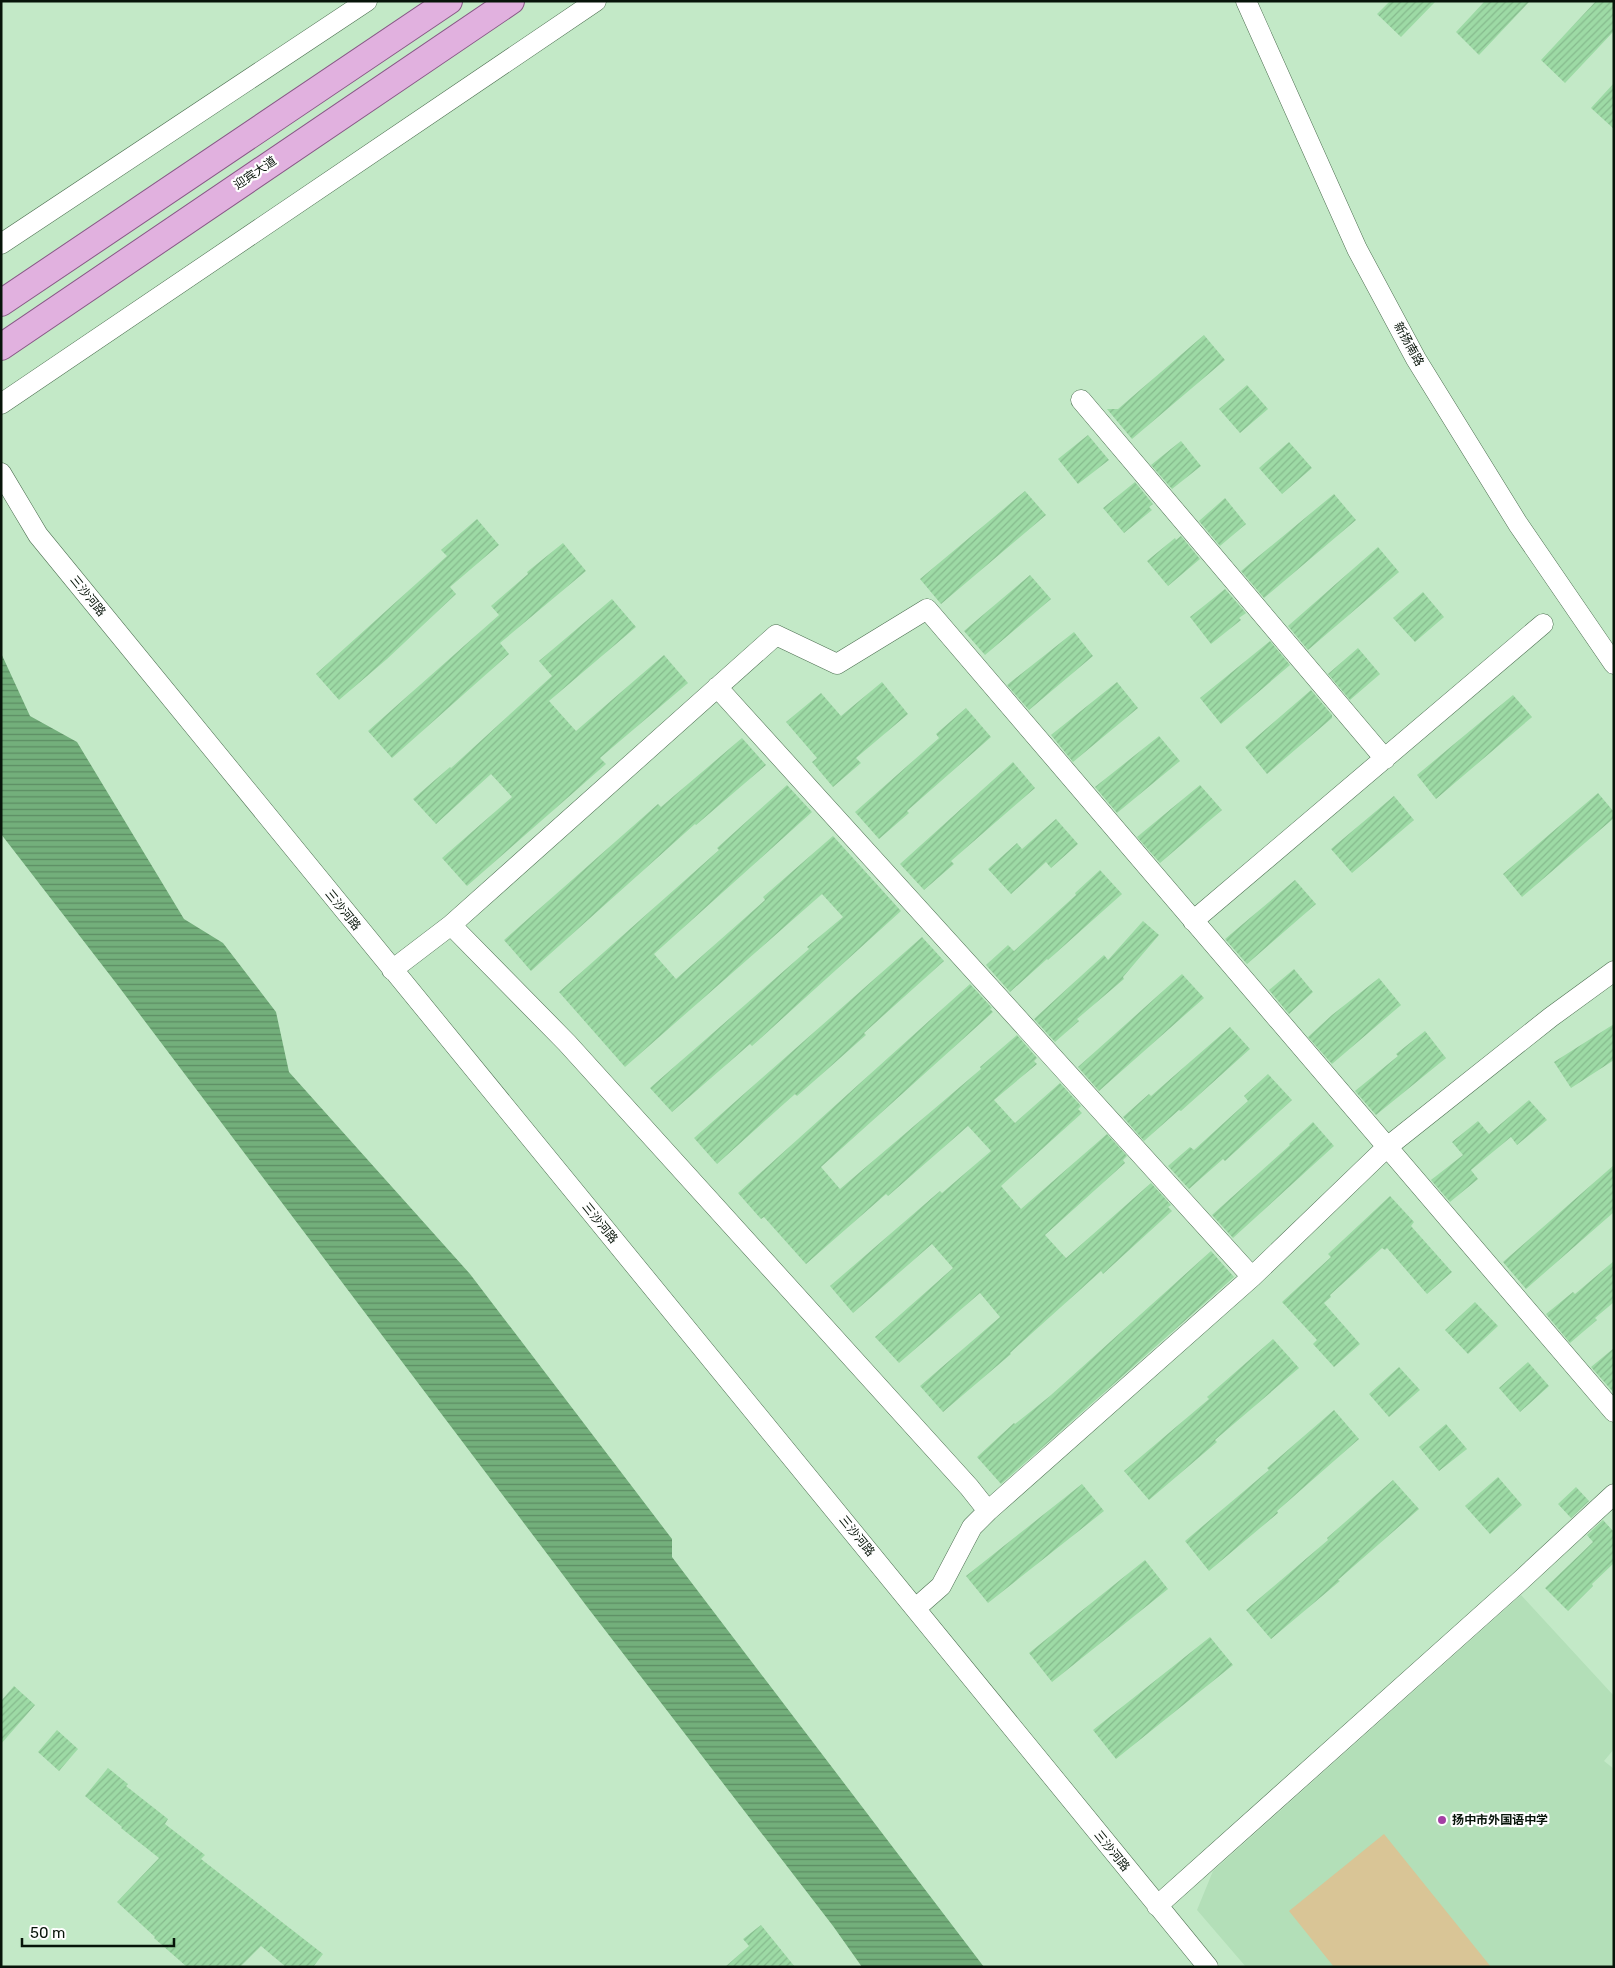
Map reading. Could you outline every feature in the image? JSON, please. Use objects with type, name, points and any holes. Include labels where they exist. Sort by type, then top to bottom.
[{"type":"main road","points":[[1,303],[450,1]]},
{"type":"main road","name":"迎宾大道","points":[[1,346],[511,1]]},
{"type":"main road","points":[[266,124],[285,153]]},
{"type":"street","points":[[1,244],[367,1]]},
{"type":"street","points":[[1,404],[596,1]]},
{"type":"street","name":"新扬南路","points":[[1246,1],[1357,249],[1416,359],[1518,524],[1614,664]]},
{"type":"street","points":[[1081,400],[1385,759]]},
{"type":"street","name":"三沙河路","points":[[1,473],[38,535],[1208,1967]]},
{"type":"street","points":[[392,970],[451,925],[776,635],[837,664],[927,608],[1386,1148],[1614,1412]]},
{"type":"street","points":[[1193,921],[1544,624]]},
{"type":"street","points":[[717,687],[1252,1277]]},
{"type":"street","points":[[451,925],[567,1043],[988,1511]]},
{"type":"street","points":[[916,1608],[941,1586],[972,1528],[988,1511],[1252,1277],[1386,1148],[1551,1017],[1614,970]]},
{"type":"street","points":[[1157,1906],[1518,1583],[1614,1494]]},
{"type":"shaded area","points":[[1,653],[30,716],[77,742],[184,919],[223,943],[276,1012],[289,1072],[470,1274],[672,1539],[672,1557],[984,1967],[862,1967],[833,1926],[588,1608],[116,983],[1,834]]},
{"type":"shaded area","name":"扬中市外国语中学","points":[[1521,1595],[1614,1696],[1614,1749],[1604,1761],[1614,1769],[1614,1967],[1246,1967],[1197,1910],[1213,1871]]},
{"type":"shaded area","points":[[1384,1834],[1491,1967],[1334,1967],[1289,1911]]},
{"type":"building","points":[[1390,1],[1436,1],[1401,37],[1377,14]]},
{"type":"building","points":[[1485,1],[1530,1],[1479,55],[1456,32]]},
{"type":"building","points":[[1596,1],[1614,1],[1614,31],[1565,83],[1541,60]]},
{"type":"building","points":[[1614,83],[1614,129],[1591,108]]},
{"type":"building","points":[[1204,335],[1225,360],[1132,439],[1107,409],[1118,409]]},
{"type":"building","points":[[1247,385],[1268,409],[1240,433],[1219,409]]},
{"type":"building","points":[[1088,435],[1109,460],[1078,484],[1058,459]]},
{"type":"building","points":[[1181,441],[1201,466],[1172,489],[1151,465]]},
{"type":"building","points":[[1289,442],[1312,468],[1282,494],[1259,468]]},
{"type":"building","points":[[1135,482],[1153,504],[1149,507],[1152,510],[1124,533],[1103,508]]},
{"type":"building","points":[[1025,491],[1046,515],[941,604],[920,579]]},
{"type":"building","points":[[1334,494],[1356,520],[1264,598],[1241,571]]},
{"type":"building","points":[[1225,498],[1246,524],[1220,546],[1199,521]]},
{"type":"building","points":[[477,519],[499,545],[450,587],[456,594],[387,659],[339,700],[316,674],[447,556],[441,550]]},
{"type":"building","points":[[1181,536],[1200,559],[1168,586],[1147,561],[1175,538],[1176,540]]},
{"type":"building","points":[[563,543],[586,571],[500,643],[509,654],[392,758],[368,731],[499,615],[491,606],[528,574],[527,572]]},
{"type":"building","points":[[1378,547],[1399,572],[1308,650],[1288,626]]},
{"type":"building","points":[[1030,575],[1051,599],[985,655],[964,631]]},
{"type":"building","points":[[1225,589],[1246,613],[1239,618],[1241,620],[1211,644],[1190,617]]},
{"type":"building","points":[[1423,592],[1444,617],[1415,642],[1393,618]]},
{"type":"building","points":[[612,599],[636,627],[549,701],[576,731],[664,655],[688,683],[600,758],[606,764],[467,886],[442,858],[512,797],[491,774],[436,824],[413,799],[451,768],[552,676],[539,661]]},
{"type":"building","points":[[1074,632],[1093,656],[1029,710],[1007,685]]},
{"type":"building","points":[[1270,641],[1290,665],[1221,724],[1200,698]]},
{"type":"building","points":[[1358,648],[1380,674],[1350,700],[1328,674]]},
{"type":"building","points":[[882,682],[908,714],[856,758],[861,763],[833,787],[812,762],[817,758],[786,722],[821,693],[841,716]]},
{"type":"building","points":[[1117,682],[1138,708],[1073,762],[1051,735]]},
{"type":"building","points":[[1311,690],[1332,715],[1332,718],[1267,774],[1245,747]]},
{"type":"building","points":[[1513,695],[1532,717],[1436,799],[1417,775]]},
{"type":"building","points":[[966,708],[991,737],[907,811],[909,813],[879,839],[855,812],[939,738],[936,734]]},
{"type":"building","points":[[1159,736],[1180,761],[1117,813],[1095,787]]},
{"type":"building","points":[[742,738],[766,765],[695,824],[531,971],[504,940],[658,804],[661,807]]},
{"type":"building","points":[[1013,762],[1035,788],[951,861],[954,864],[924,890],[900,864]]},
{"type":"building","points":[[787,785],[812,812],[654,954],[676,979],[765,900],[763,897],[833,836],[901,911],[752,1046],[750,1044],[672,1112],[650,1088],[843,917],[822,894],[625,1067],[559,992],[719,850],[717,848]]},
{"type":"building","points":[[1200,785],[1222,810],[1160,863],[1137,837]]},
{"type":"building","points":[[1598,793],[1614,812],[1614,818],[1522,897],[1503,874]]},
{"type":"building","points":[[1394,796],[1414,820],[1352,873],[1331,849]]},
{"type":"building","points":[[1056,819],[1078,844],[1051,868],[1046,862],[1011,894],[988,869],[1017,843],[1022,849]]},
{"type":"building","points":[[1100,870],[1122,894],[1010,992],[986,965],[1008,945],[1014,951],[1076,895],[1075,893]]},
{"type":"building","points":[[1295,880],[1316,904],[1247,964],[1225,939]]},
{"type":"building","points":[[1143,921],[1159,935],[1123,977],[1124,979],[1077,1019],[1079,1021],[1055,1042],[1034,1019],[1104,955],[1108,960]]},
{"type":"building","points":[[922,937],[944,961],[864,1033],[866,1035],[797,1096],[795,1094],[717,1164],[694,1138]]},
{"type":"building","points":[[1294,969],[1313,992],[1289,1014],[1269,990]]},
{"type":"building","points":[[1182,974],[1204,998],[1099,1091],[1078,1067]]},
{"type":"building","points":[[1379,978],[1401,1005],[1332,1064],[1308,1037],[1332,1015]]},
{"type":"building","points":[[970,984],[992,1008],[990,1009],[993,1012],[821,1167],[840,1189],[981,1069],[980,1067],[1017,1035],[1037,1058],[1034,1061],[1037,1064],[994,1100],[1015,1123],[1060,1083],[1081,1106],[1078,1109],[1082,1113],[1001,1186],[1021,1209],[1107,1134],[1127,1156],[1123,1160],[1125,1163],[1045,1235],[1066,1258],[1151,1183],[1171,1205],[1168,1207],[1172,1211],[1103,1274],[1101,1271],[1011,1354],[943,1412],[920,1386],[1000,1317],[980,1293],[899,1363],[875,1337],[953,1268],[932,1244],[853,1313],[830,1286],[940,1191],[942,1193],[991,1151],[968,1126],[806,1264],[764,1217],[761,1219],[738,1193]]},
{"type":"building","points":[[1614,1024],[1614,1060],[1571,1088],[1554,1062]]},
{"type":"building","points":[[1230,1027],[1250,1049],[1181,1111],[1179,1110],[1144,1141],[1123,1117],[1149,1094],[1151,1096]]},
{"type":"building","points":[[1425,1031],[1446,1058],[1376,1115],[1355,1091]]},
{"type":"building","points":[[1268,1074],[1292,1100],[1225,1161],[1223,1159],[1189,1189],[1168,1166],[1190,1147],[1194,1150],[1248,1101],[1244,1096]]},
{"type":"building","points":[[1529,1100],[1547,1120],[1517,1145],[1511,1137],[1471,1170],[1478,1179],[1450,1202],[1431,1180],[1463,1155],[1452,1142],[1478,1121],[1489,1134]]},
{"type":"building","points":[[1313,1122],[1334,1146],[1233,1238],[1212,1215]]},
{"type":"building","points":[[1614,1165],[1614,1212],[1526,1289],[1503,1262]]},
{"type":"building","points":[[1390,1196],[1414,1222],[1411,1226],[1452,1272],[1427,1294],[1387,1248],[1385,1250],[1382,1248],[1330,1295],[1331,1297],[1324,1303],[1360,1344],[1334,1367],[1313,1344],[1317,1340],[1282,1302],[1331,1257],[1328,1254]]},
{"type":"building","points":[[1211,1251],[1234,1277],[1001,1484],[977,1457],[1014,1423],[1050,1396]]},
{"type":"building","points":[[1614,1261],[1614,1302],[1595,1318],[1597,1320],[1570,1343],[1546,1314],[1573,1292],[1575,1294]]},
{"type":"building","points":[[1475,1302],[1498,1326],[1468,1354],[1445,1330]]},
{"type":"building","points":[[1273,1339],[1299,1368],[1149,1500],[1124,1471],[1209,1399],[1207,1397]]},
{"type":"building","points":[[1614,1348],[1614,1393],[1591,1367]]},
{"type":"building","points":[[1528,1362],[1549,1386],[1520,1412],[1499,1388]]},
{"type":"building","points":[[1399,1367],[1420,1390],[1389,1417],[1369,1394]]},
{"type":"building","points":[[1334,1410],[1359,1439],[1277,1511],[1278,1513],[1209,1571],[1185,1541],[1269,1470],[1267,1468]]},
{"type":"building","points":[[1446,1424],[1467,1449],[1439,1471],[1419,1447]]},
{"type":"building","points":[[1498,1477],[1522,1505],[1490,1534],[1465,1506]]},
{"type":"building","points":[[1393,1480],[1419,1509],[1338,1580],[1340,1581],[1271,1639],[1246,1610],[1328,1540],[1327,1538]]},
{"type":"building","points":[[1082,1484],[1104,1511],[988,1603],[966,1576]]},
{"type":"building","points":[[1576,1487],[1589,1501],[1571,1518],[1558,1504]]},
{"type":"building","points":[[1603,1520],[1614,1532],[1614,1563],[1568,1611],[1545,1588],[1593,1542],[1587,1535]]},
{"type":"building","points":[[1145,1560],[1168,1589],[1052,1682],[1029,1653]]},
{"type":"building","points":[[1210,1637],[1233,1665],[1116,1759],[1093,1730]]},
{"type":"building","points":[[14,1686],[35,1705],[1,1744],[1,1701]]},
{"type":"building","points":[[57,1730],[78,1749],[59,1771],[38,1752]]},
{"type":"building","points":[[108,1768],[128,1784],[126,1786],[168,1819],[165,1824],[205,1855],[201,1859],[323,1954],[313,1967],[286,1967],[261,1946],[240,1967],[187,1967],[154,1938],[117,1902],[159,1858],[85,1796]]},
{"type":"building","points":[[761,1925],[795,1967],[725,1967],[749,1946],[743,1939]]},
{"type":"place","name":"扬中市外国语中学","points":[[1442,1820]]}]
